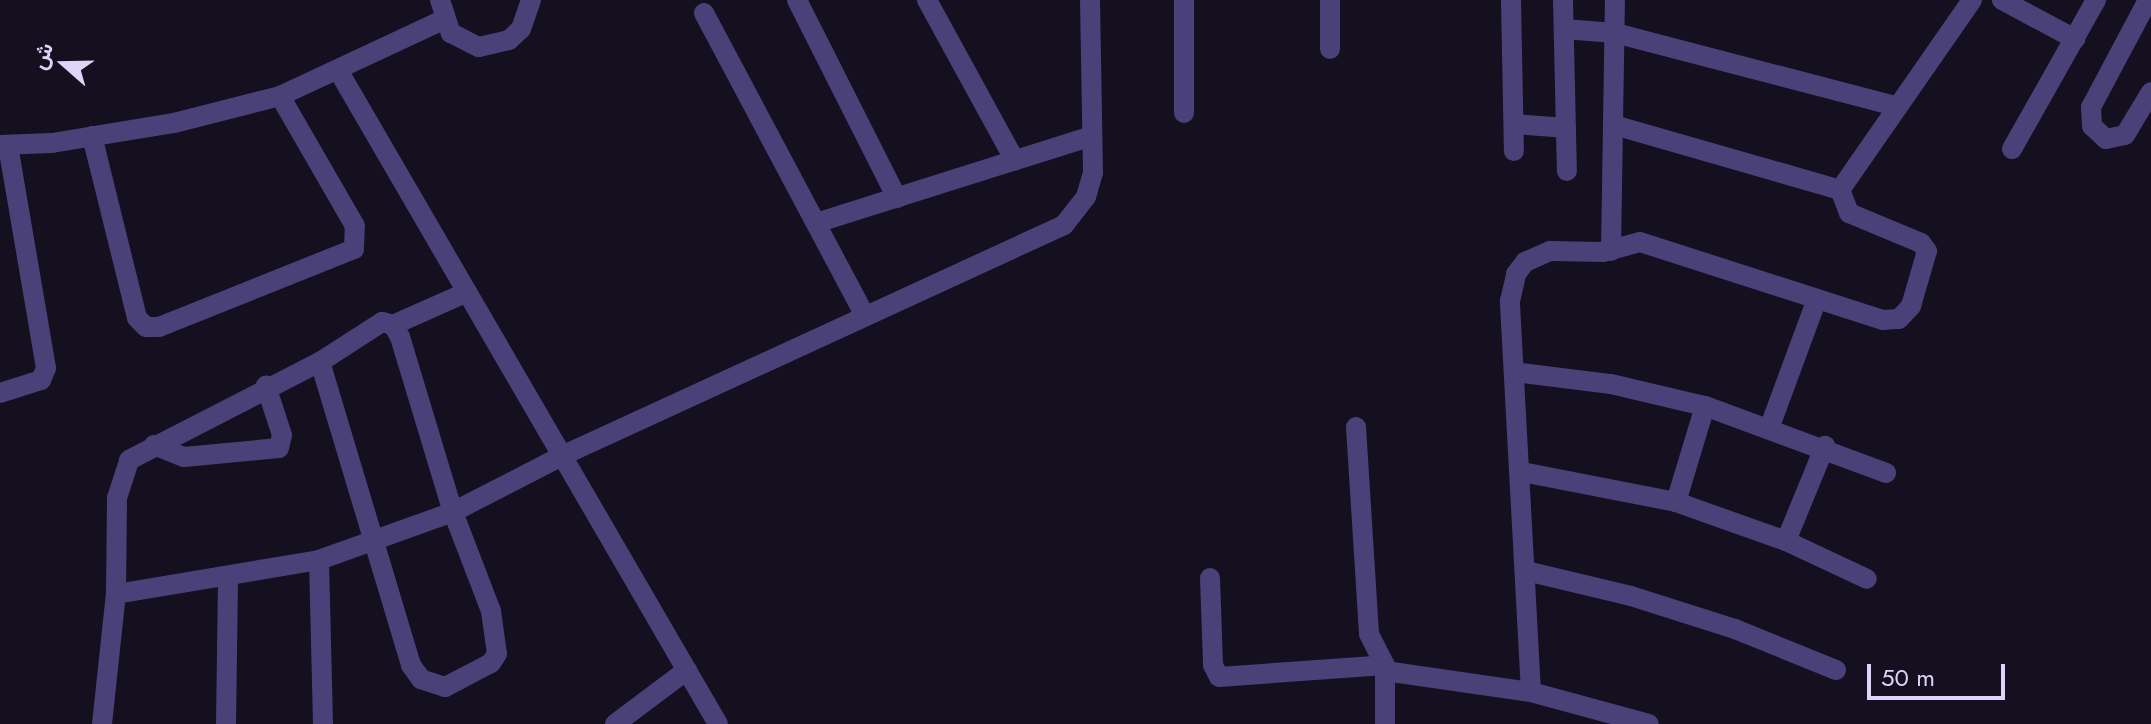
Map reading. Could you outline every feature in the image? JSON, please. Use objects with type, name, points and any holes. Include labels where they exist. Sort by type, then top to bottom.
[{"type":"street","points":[[0,393],[41,380],[46,368],[4,145],[92,136],[205,117],[280,96],[338,70],[441,10],[464,42],[495,46],[521,29],[531,0]]},
{"type":"street","points":[[797,0],[897,198]]},
{"type":"street","points":[[927,0],[1015,161]]},
{"type":"street","points":[[116,594],[228,579],[319,560],[453,512],[566,454],[747,375],[864,314],[1064,225],[1090,185],[1090,0]]},
{"type":"street","points":[[1184,0],[1184,113]]},
{"type":"street","points":[[1330,0],[1330,49]]},
{"type":"street","points":[[1511,0],[1514,151]]},
{"type":"street","points":[[1563,0],[1567,171]]},
{"type":"street","points":[[1611,251],[1615,0]]},
{"type":"street","points":[[1840,190],[1972,0]]},
{"type":"street","points":[[2002,0],[2075,39]]},
{"type":"street","points":[[2012,149],[2096,0]]},
{"type":"street","points":[[2148,0],[2091,107],[2092,126],[2106,139],[2125,135],[2151,92]]},
{"type":"street","points":[[704,13],[864,314]]},
{"type":"street","points":[[1564,29],[1615,33],[1896,106]]},
{"type":"street","points":[[338,70],[467,292],[566,454],[718,724]]},
{"type":"street","points":[[92,136],[137,318],[146,327],[159,327],[354,249],[355,226],[280,96]]},
{"type":"street","points":[[1514,124],[1566,128]]},
{"type":"street","points":[[1614,125],[1840,190]]},
{"type":"street","points":[[816,223],[1092,136]]},
{"type":"street","points":[[1531,692],[1512,288],[1525,262],[1550,251],[1611,251],[1632,242],[1648,243],[1883,320],[1899,319],[1908,312],[1928,261],[1921,243],[1849,213],[1840,190]]},
{"type":"street","points":[[102,724],[116,594],[120,476],[129,460],[266,386],[320,362],[362,331],[382,322],[393,325],[467,292]]},
{"type":"street","points":[[1770,426],[1817,299]]},
{"type":"street","points":[[320,362],[411,665],[421,679],[445,687],[491,663],[499,645],[393,325]]},
{"type":"street","points":[[1514,372],[1611,384],[1705,406],[1825,446],[1886,473]]},
{"type":"street","points":[[154,445],[184,457],[279,448],[282,435],[266,386]]},
{"type":"street","points":[[1676,502],[1705,406]]},
{"type":"street","points":[[1356,427],[1369,634],[1385,668],[1385,724]]},
{"type":"street","points":[[1786,541],[1825,446]]},
{"type":"street","points":[[1522,472],[1676,502],[1786,541],[1867,579]]},
{"type":"street","points":[[319,560],[323,724]]},
{"type":"street","points":[[1526,571],[1735,629],[1836,670]]},
{"type":"street","points":[[1210,578],[1213,665],[1219,677],[1385,668],[1531,692],[1649,724]]},
{"type":"street","points":[[226,724],[228,579]]},
{"type":"street","points":[[615,724],[687,670]]}]
